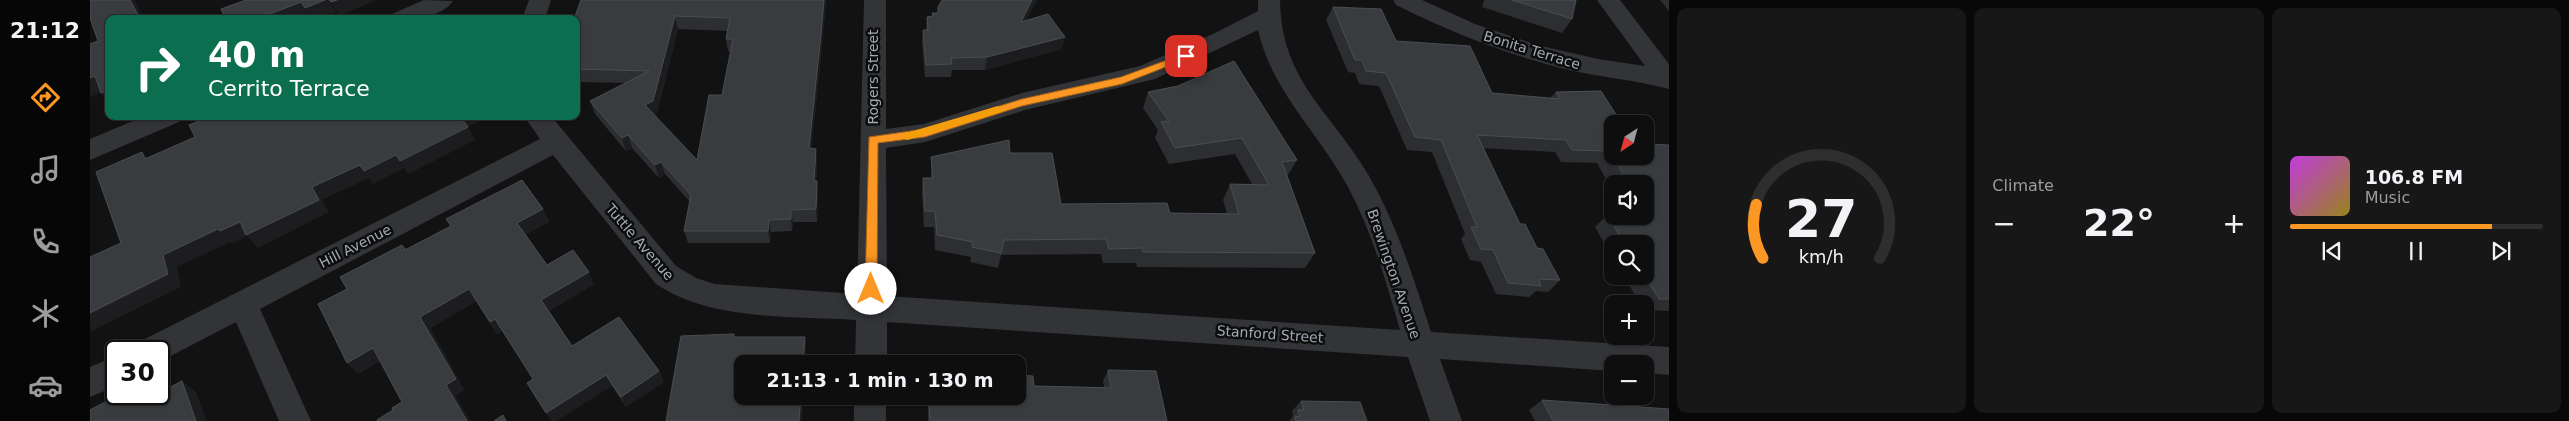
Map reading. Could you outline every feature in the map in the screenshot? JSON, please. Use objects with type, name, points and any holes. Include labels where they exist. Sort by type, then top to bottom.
[{"type":"street","points":[[534,15],[540,0]]},
{"type":"street","name":"Rogers Street","points":[[871,355],[875,0]]},
{"type":"street","name":"Bonita Terrace","points":[[1404,0],[1471,31],[1537,54],[1600,70],[1668,79]]},
{"type":"street","points":[[1608,0],[1668,79]]},
{"type":"street","points":[[409,15],[442,1],[454,15]]},
{"type":"street","points":[[872,140],[925,133],[1022,102],[1146,73],[1223,39],[1269,7]]},
{"type":"street","name":"Brewington Avenue","points":[[1269,7],[1274,43],[1290,81],[1346,161],[1372,209],[1389,249],[1446,421]]},
{"type":"street","points":[[90,150],[161,120]]},
{"type":"street","name":"Tuttle Avenue","points":[[539,120],[666,275],[690,291],[732,298],[871,308]]},
{"type":"street","name":"Hill Avenue","points":[[170,342],[557,142]]},
{"type":"street","points":[[243,304],[296,421]]},
{"type":"street","name":"Stanford Street","points":[[871,308],[1669,361]]},
{"type":"street","points":[[90,383],[105,376]]},
{"type":"street","points":[[870,405],[870,421]]},
{"type":"building","points":[[90,0],[130,0],[138,15],[105,15],[105,92],[101,93],[95,76],[90,78],[90,44],[98,41],[90,18]]},
{"type":"building","points":[[246,0],[325,0],[305,8],[301,2],[267,15],[224,15],[221,9]]},
{"type":"building","points":[[581,0],[824,0],[809,148],[816,149],[814,181],[817,181],[816,209],[791,210],[791,219],[769,220],[768,231],[684,231],[691,195],[661,162],[655,165],[628,135],[622,138],[590,101],[649,71],[580,69],[580,15],[575,15]],"holes":[[[675,16],[730,18],[726,39],[733,39],[722,95],[709,95],[697,160],[645,105],[653,101]]]},
{"type":"building","points":[[942,0],[1032,0],[1021,22],[1048,14],[1065,37],[987,57],[951,58],[952,64],[926,65],[923,30],[928,30],[927,17],[933,16],[932,13],[938,13],[938,7]]},
{"type":"building","points":[[1512,0],[1576,0],[1572,19]]},
{"type":"building","points":[[1333,7],[1381,9],[1396,41],[1470,46],[1492,93],[1560,99],[1556,92],[1601,91],[1616,115],[1604,115],[1604,151],[1572,150],[1566,140],[1477,135],[1520,224],[1525,224],[1537,248],[1543,249],[1560,280],[1539,279],[1541,286],[1508,283],[1493,250],[1481,249],[1471,227],[1477,227],[1441,140],[1415,137],[1386,73],[1366,71],[1362,60],[1355,60]]},
{"type":"building","points":[[1234,61],[1297,160],[1282,162],[1315,253],[1143,252],[1142,248],[1109,249],[1106,239],[1004,240],[1001,253],[972,247],[973,242],[937,235],[935,211],[925,211],[923,178],[933,178],[931,157],[1009,140],[1010,153],[1052,153],[1061,204],[1167,203],[1170,213],[1239,214],[1230,184],[1269,185],[1242,138],[1175,148],[1161,122],[1169,121],[1148,92],[1178,86]]},
{"type":"building","points":[[201,120],[463,120],[468,127],[400,161],[396,155],[364,171],[360,165],[312,187],[319,200],[246,235],[240,222],[220,231],[218,229],[163,255],[168,274],[90,313],[90,257],[121,243],[96,172],[142,152],[145,159],[195,137],[189,125]]},
{"type":"building","points":[[1654,144],[1669,145],[1669,299],[1659,299],[1650,285],[1654,285],[1654,235],[1619,235],[1613,225],[1654,225],[1654,175],[1624,175],[1617,165],[1654,165]]},
{"type":"building","points":[[522,180],[543,209],[517,223],[547,265],[573,250],[589,272],[541,300],[572,346],[619,317],[659,371],[621,397],[606,375],[546,413],[527,383],[533,379],[495,319],[490,322],[469,289],[420,317],[456,379],[446,385],[467,421],[377,421],[402,402],[373,348],[347,363],[318,304],[347,289],[340,277],[402,245],[405,250],[451,226],[446,219]]},
{"type":"building","points":[[734,334],[734,337],[805,337],[804,355],[734,355],[734,405],[800,405],[799,421],[666,421],[681,336]]},
{"type":"building","points":[[1108,370],[1156,371],[1167,421],[930,421],[929,405],[1026,405],[1026,376],[1033,376],[1034,386],[1111,388]]},
{"type":"building","points":[[182,381],[196,421],[90,421],[90,410],[105,402],[105,405],[170,405],[170,387]]},
{"type":"building","points":[[1542,400],[1669,409],[1669,421],[1553,421]]},
{"type":"building","points":[[1301,401],[1360,402],[1367,421],[1296,421],[1295,416],[1300,417],[1298,410],[1304,410]]},
{"type":"building","points":[[503,415],[506,421],[494,421]]},
{"type":"slow traffic","points":[[907,137],[998,110]]},
{"type":"route","points":[[871,289],[872,140],[925,133],[1022,102],[1146,73],[1186,56]]}]
